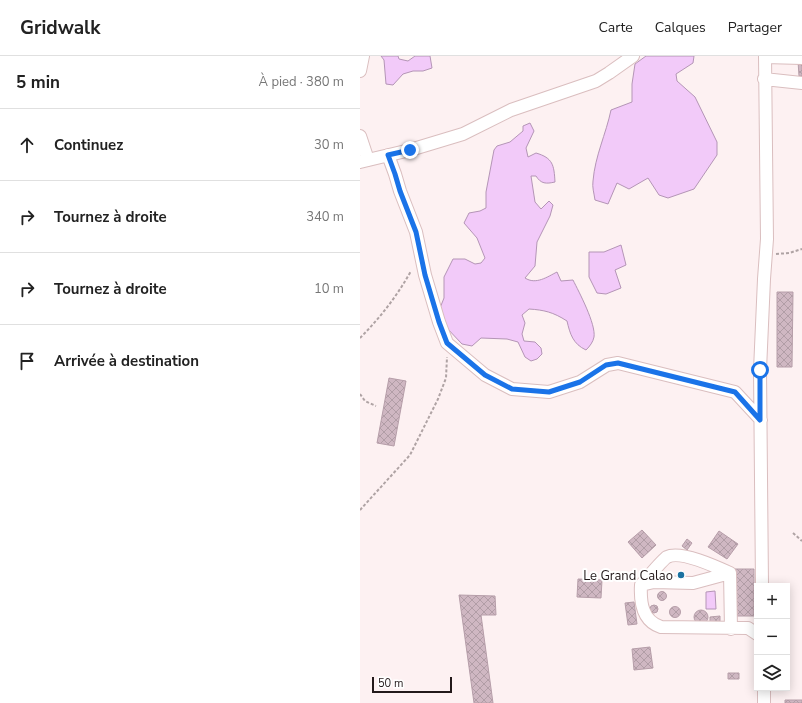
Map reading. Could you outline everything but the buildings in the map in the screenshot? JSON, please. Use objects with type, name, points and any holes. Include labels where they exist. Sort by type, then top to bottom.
[{"type":"street","points":[[360,71],[363,56]]},
{"type":"street","points":[[360,136],[364,161],[463,134],[511,110],[596,81],[633,56]]},
{"type":"street","points":[[762,583],[760,370],[764,279],[767,254],[764,79],[765,56],[802,58]]},
{"type":"street","points":[[764,79],[802,83]]},
{"type":"street","points":[[388,155],[416,232],[425,275],[447,343],[485,375],[512,389],[549,392],[580,382],[606,365],[618,363],[735,392],[760,420]]},
{"type":"street","points":[[730,573],[703,561],[679,555],[667,557],[641,585],[640,597],[646,618],[653,624],[661,626],[731,629],[748,628],[754,632]]},
{"type":"street","points":[[641,585],[654,582],[693,583],[730,573]]},
{"type":"street","points":[[730,573],[731,629]]},
{"type":"street","points":[[764,691],[764,703]]},
{"type":"path","points":[[767,254],[789,253],[802,249]]},
{"type":"path","points":[[360,338],[372,326],[398,293],[411,271]]},
{"type":"path","points":[[360,510],[410,455],[438,399],[446,378],[447,343]]},
{"type":"path","points":[[360,394],[365,401],[376,406]]},
{"type":"path","points":[[793,533],[802,541]]},
{"type":"shaded area","points":[[381,56],[398,56],[399,59],[408,61],[415,56],[430,56],[432,68],[403,74],[393,85],[386,84],[384,60]]},
{"type":"shaded area","points":[[646,56],[694,56],[693,63],[676,74],[677,81],[695,97],[717,142],[717,155],[694,189],[668,198],[659,195],[648,178],[629,189],[617,183],[608,204],[595,200],[593,183],[596,163],[611,110],[632,102],[632,84],[635,64]]},
{"type":"shaded area","points":[[530,123],[534,131],[526,148],[528,157],[536,153],[546,157],[552,163],[555,182],[544,183],[536,176],[531,176],[535,202],[541,209],[549,201],[553,205],[550,216],[537,242],[535,266],[525,278],[533,281],[545,278],[557,272],[561,281],[573,280],[590,316],[594,331],[593,341],[586,350],[575,342],[569,330],[567,321],[548,312],[529,309],[522,315],[525,323],[522,334],[524,341],[535,342],[541,348],[542,354],[537,359],[531,361],[525,357],[518,342],[507,339],[481,338],[472,346],[462,344],[445,326],[440,308],[444,298],[444,277],[453,259],[465,259],[475,264],[481,263],[485,258],[477,238],[464,223],[469,213],[486,208],[486,192],[494,150],[497,146],[510,142],[523,131],[523,126]]},
{"type":"shaded area","points":[[621,245],[626,265],[615,270],[621,288],[606,294],[597,293],[589,277],[589,252],[604,252]]},
{"type":"shaded area","points":[[715,591],[716,609],[706,609],[706,592]]},
{"type":"place","name":"Le Grand Calao","points":[[681,575]]},
{"type":"route","points":[[410,150],[388,155],[416,232],[425,275],[439,322],[447,343],[485,375],[512,389],[549,392],[580,382],[606,365],[618,363],[735,392],[760,420],[760,370]]}]
